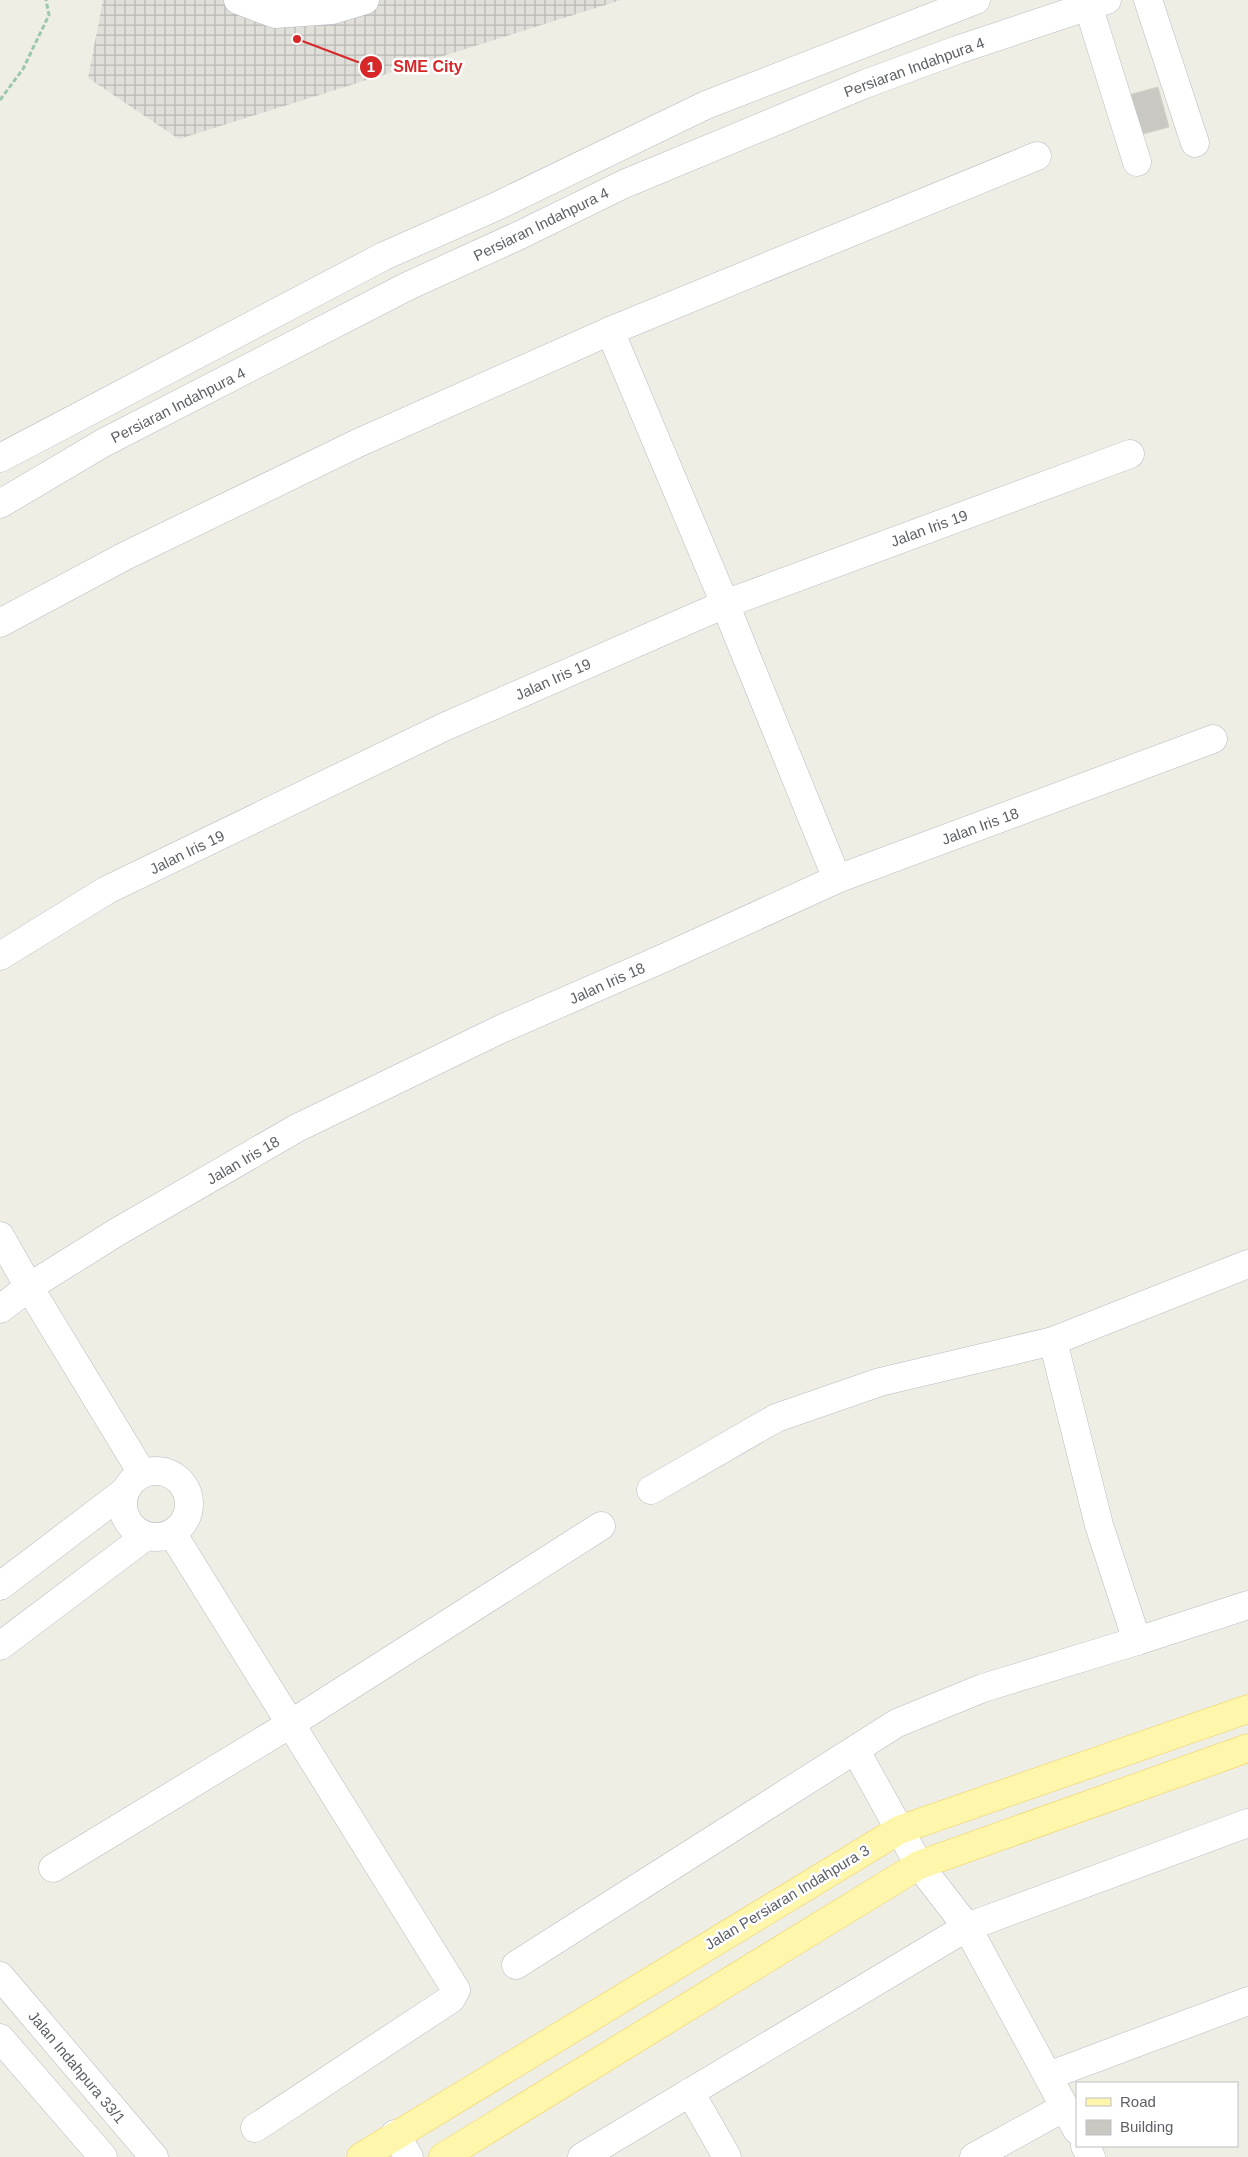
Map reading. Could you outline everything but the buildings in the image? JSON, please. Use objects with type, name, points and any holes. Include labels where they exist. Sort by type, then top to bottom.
[{"type":"main road","name":"Jalan Persiaran Indahpura 3","points":[[360,2157],[402,2146],[899,1830],[1248,1709]]},
{"type":"main road","points":[[443,2157],[918,1865],[1248,1748]]},
{"type":"street","points":[[238,0],[275,14],[332,10],[365,0]]},
{"type":"street","points":[[0,458],[384,256],[495,207],[706,106],[976,0]]},
{"type":"street","points":[[1148,0],[1195,144]]},
{"type":"street","points":[[1098,3],[1138,162]]},
{"type":"street","name":"Persiaran Indahpura 4","points":[[0,504],[103,443],[408,286],[520,235],[624,184],[865,84],[1098,3]]},
{"type":"street","points":[[0,623],[125,556],[358,444],[610,331],[1037,156]]},
{"type":"street","points":[[610,331],[725,604],[836,879]]},
{"type":"street","name":"Jalan Iris 19","points":[[0,956],[107,890],[444,727],[725,604],[1130,454]]},
{"type":"street","name":"Jalan Iris 18","points":[[0,1309],[29,1287],[118,1232],[297,1128],[501,1029],[666,957],[836,879],[1213,739]]},
{"type":"street","points":[[0,1236],[133,1482],[123,1513],[136,1531],[159,1534],[292,1723],[456,1990],[450,2000],[255,2128]]},
{"type":"street","points":[[652,1490],[776,1418],[880,1382],[1053,1341],[1248,1264]]},
{"type":"street","points":[[1053,1341],[1099,1525],[1137,1641]]},
{"type":"street","points":[[0,1586],[133,1482],[158,1470],[177,1478],[184,1487],[188,1496],[189,1507],[181,1526],[159,1534],[25,1626],[0,1646]]},
{"type":"street","points":[[53,1868],[292,1723],[600,1526]]},
{"type":"street","points":[[516,1965],[856,1751],[897,1723],[983,1688],[1248,1605]]},
{"type":"street","points":[[856,1751],[918,1865],[967,1927],[1071,2119],[974,2157]]},
{"type":"street","points":[[582,2157],[967,1927],[1248,1823]]},
{"type":"street","name":"Jalan Indahpura 33/1","points":[[0,1976],[154,2157]]},
{"type":"street","points":[[1048,2076],[1248,2001]]},
{"type":"street","points":[[0,2038],[103,2157]]},
{"type":"street","points":[[690,2092],[727,2157]]},
{"type":"path","points":[[0,100],[23,69],[49,15],[46,0]]},
{"type":"shaded area","points":[[103,0],[621,0],[179,139],[88,78]]},
{"type":"place","name":"SME City","points":[[297,39]]}]
